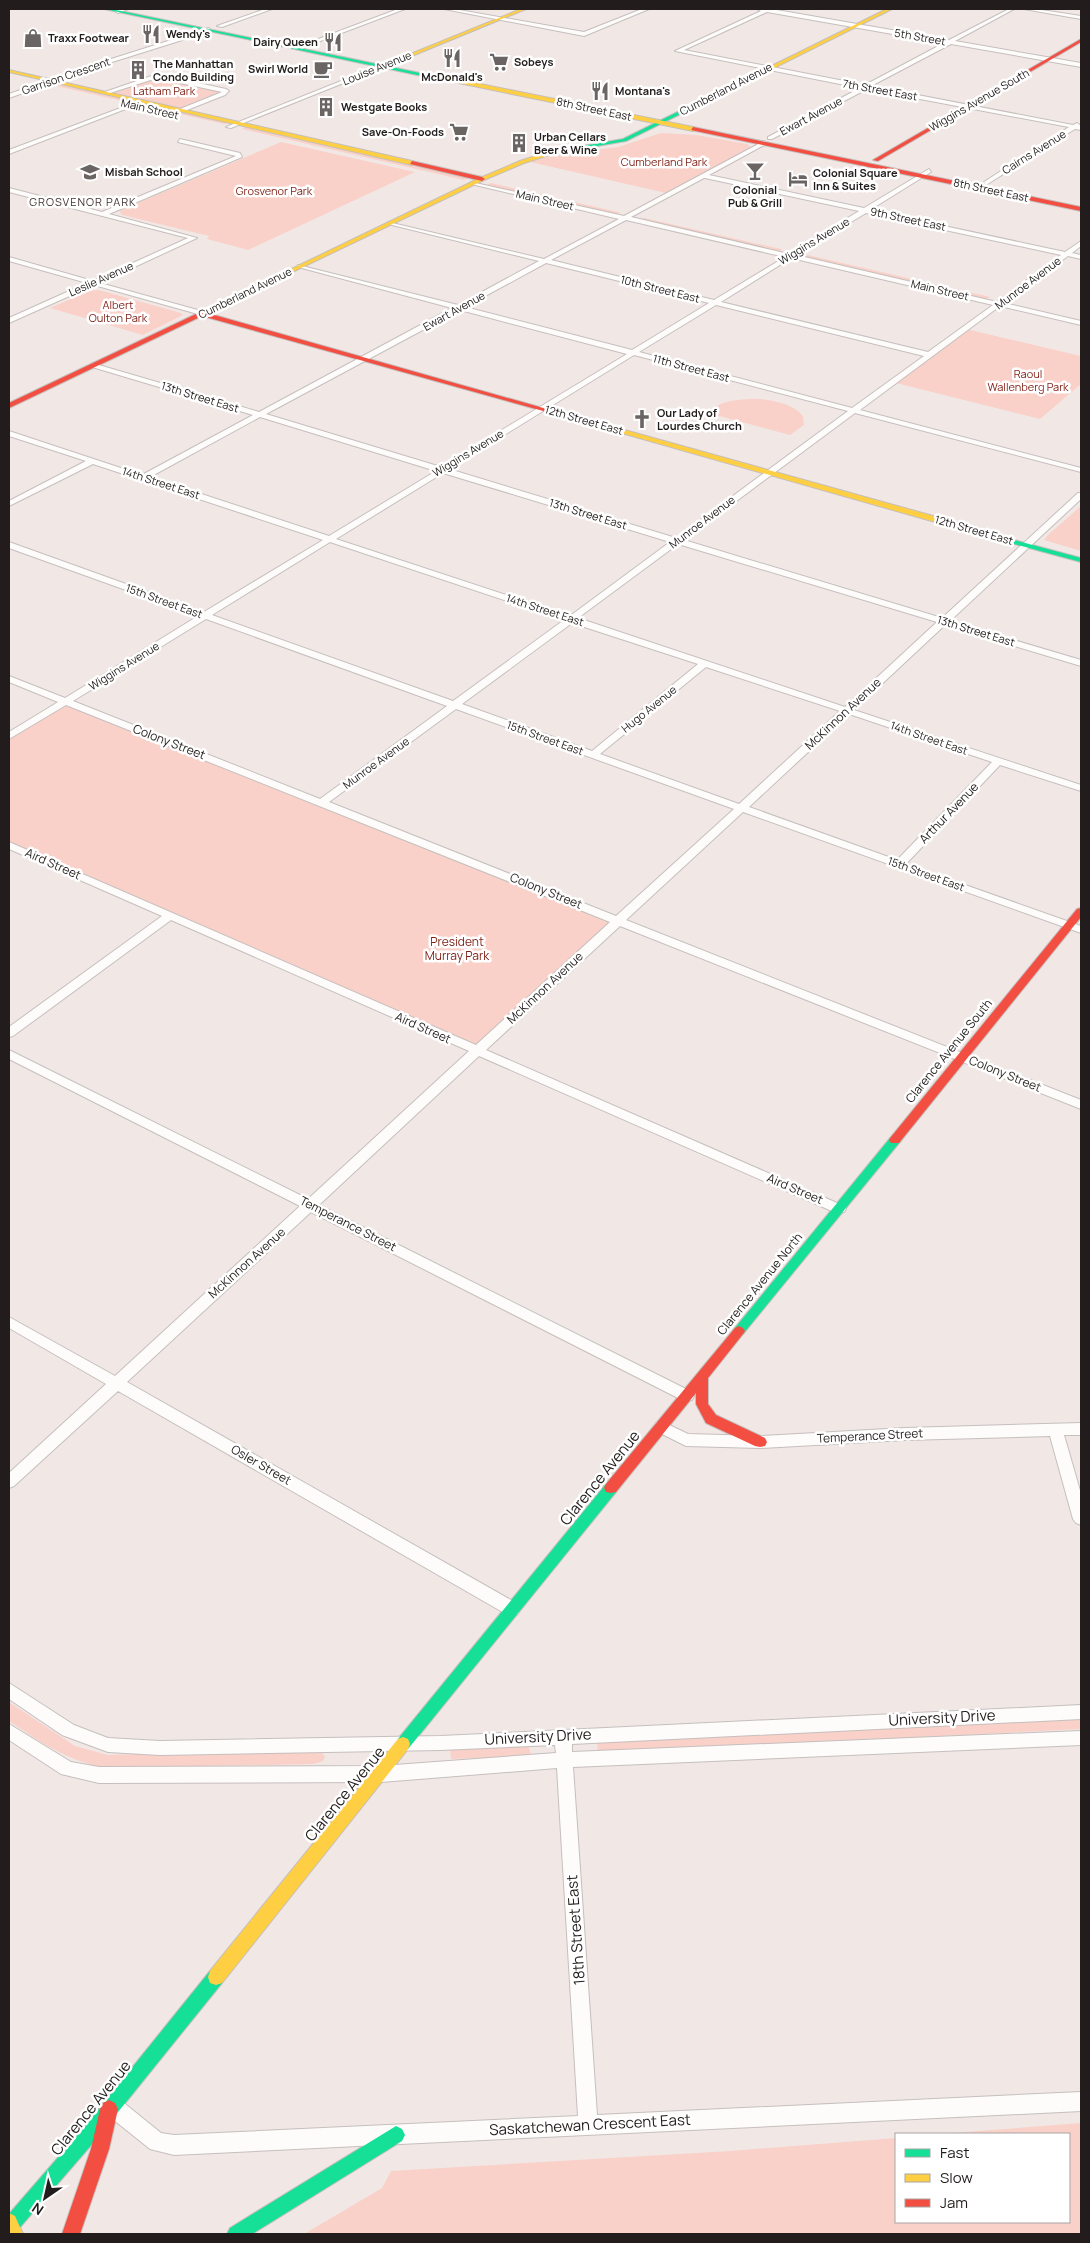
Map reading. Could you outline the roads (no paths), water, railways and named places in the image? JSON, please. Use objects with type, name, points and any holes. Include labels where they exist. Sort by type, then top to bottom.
[{"type":"main road","name":"8th Street East","points":[[135,9],[215,28],[388,64],[499,83],[664,120],[716,135],[767,141],[876,160],[925,173],[1081,202]]},
{"type":"main road","name":"Louise Avenue","points":[[388,64],[524,9]]},
{"type":"main road","name":"Cumberland Avenue","points":[[9,406],[478,181],[522,162],[557,151],[611,144],[634,135],[890,9]]},
{"type":"main road","name":"8th Street East","points":[[116,10],[170,22],[308,44],[435,76],[925,173],[1081,208]]},
{"type":"main road","name":"Wiggins Avenue South","points":[[876,160],[1081,40]]},
{"type":"main road","name":"Main Street","points":[[9,71],[133,105],[234,125],[478,181]]},
{"type":"main road","points":[[435,76],[479,83],[499,83]]},
{"type":"main road","name":"Main Street","points":[[9,77],[105,93],[182,110],[234,125]]},
{"type":"main road","points":[[634,135],[670,130],[716,135]]},
{"type":"main road","name":"12th Street East","points":[[202,314],[1081,560]]},
{"type":"main road","name":"Clarence Avenue South","points":[[839,1208],[1081,911]]},
{"type":"main road","name":"Clarence Avenue North","points":[[702,1377],[839,1208]]},
{"type":"main road","points":[[702,1377],[702,1404],[711,1419],[760,1442]]},
{"type":"main road","name":"Clarence Avenue","points":[[11,2227],[110,2108],[512,1609],[702,1377]]},
{"type":"main road","points":[[71,2234],[100,2149],[110,2108]]},
{"type":"main road","points":[[236,2234],[396,2135]]},
{"type":"street","name":"Garrison Crescent","points":[[9,96],[46,82],[270,9]]},
{"type":"street","points":[[308,44],[402,9]]},
{"type":"street","points":[[447,9],[584,34],[646,9]]},
{"type":"street","name":"5th Street","points":[[758,9],[768,9],[1081,65]]},
{"type":"street","name":"7th Street East","points":[[768,9],[678,51],[1081,128]]},
{"type":"street","name":"Ewart Avenue","points":[[144,477],[1012,9]]},
{"type":"street","points":[[1027,9],[1081,18]]},
{"type":"street","name":"Louise Avenue","points":[[234,125],[388,64]]},
{"type":"street","points":[[105,93],[157,76],[226,91],[223,94],[182,110]]},
{"type":"street","points":[[9,152],[133,105]]},
{"type":"street","name":"Cairns Avenue","points":[[986,183],[1081,122]]},
{"type":"street","points":[[9,190],[103,214],[239,157],[238,154],[180,141]]},
{"type":"street","name":"Wiggins Avenue","points":[[9,736],[925,173]]},
{"type":"street","name":"9th Street East","points":[[705,176],[1081,257]]},
{"type":"street","name":"Main Street","points":[[478,181],[635,213],[1081,316]]},
{"type":"street","name":"Main Street","points":[[478,181],[626,218],[1081,323]]},
{"type":"street","name":"Leslie Avenue","points":[[9,321],[194,238],[103,214]]},
{"type":"street","name":"10th Street East","points":[[390,223],[930,355]]},
{"type":"street","name":"Munroe Avenue","points":[[323,802],[1081,243]]},
{"type":"street","points":[[9,259],[202,314]]},
{"type":"street","name":"11th Street East","points":[[300,266],[1081,470]]},
{"type":"street","name":"13th Street East","points":[[95,365],[1081,663]]},
{"type":"street","name":"14th Street East","points":[[9,433],[1081,788]]},
{"type":"street","points":[[9,504],[92,461]]},
{"type":"street","name":"McKinnon Avenue","points":[[9,1482],[1081,495]]},
{"type":"street","name":"15th Street East","points":[[9,545],[1081,930]]},
{"type":"street","name":"Hugo Avenue","points":[[593,755],[705,663]]},
{"type":"street","name":"Colony Street","points":[[9,679],[323,802],[1081,1105]]},
{"type":"street","name":"Arthur Avenue","points":[[899,865],[998,762]]},
{"type":"street","name":"Aird Street","points":[[9,845],[839,1208]]},
{"type":"street","points":[[9,1033],[169,916]]},
{"type":"street","name":"Temperance Street","points":[[9,1054],[687,1396]]},
{"type":"street","name":"Osler Street","points":[[9,1322],[512,1609]]},
{"type":"street","name":"Temperance Street","points":[[661,1427],[686,1440],[760,1442],[1081,1428]]},
{"type":"street","points":[[1055,1428],[1081,1519]]},
{"type":"street","name":"University Drive","points":[[9,1690],[68,1730],[108,1745],[160,1748],[406,1742],[441,1743],[1081,1712]]},
{"type":"street","name":"University Drive","points":[[9,1731],[67,1769],[99,1775],[381,1774],[566,1760],[1081,1738]]},
{"type":"street","name":"18th Street East","points":[[563,1736],[588,2125]]},
{"type":"street","name":"Saskatchewan Crescent East","points":[[110,2108],[157,2142],[174,2145],[1081,2102]]},
{"type":"place","name":"Wendy's","points":[[151,34]]},
{"type":"place","name":"Traxx Footwear","points":[[33,38]]},
{"type":"place","name":"Dairy Queen","points":[[333,42]]},
{"type":"place","name":"McDonald's","points":[[452,58]]},
{"type":"place","name":"Sobeys","points":[[499,62]]},
{"type":"place","name":"Swirl World","points":[[323,69]]},
{"type":"place","name":"The Manhattan Condo Building","points":[[138,70]]},
{"type":"place","name":"Montana's","points":[[600,91]]},
{"type":"place","name":"Westgate Books","points":[[326,107]]},
{"type":"place","name":"Save-On-Foods","points":[[459,132]]},
{"type":"place","name":"Urban Cellars Beer & Wine","points":[[519,143]]},
{"type":"place","name":"Colonial Pub & Grill","points":[[755,171]]},
{"type":"place","name":"Misbah School","points":[[90,172]]},
{"type":"place","name":"Colonial Square Inn & Suites","points":[[798,179]]},
{"type":"place","name":"Our Lady of Lourdes Church","points":[[642,419]]},
{"type":"district","name":"GROSVENOR PARK","points":[[83,202]]},
{"type":"park label","name":"Latham Park","points":[[164,91]]},
{"type":"park label","name":"Cumberland Park","points":[[664,162]]},
{"type":"park label","name":"Grosvenor Park","points":[[274,191]]},
{"type":"park label","name":"Albert Oulton Park","points":[[118,311]]},
{"type":"park label","name":"Raoul Wallenberg Park","points":[[1028,380]]},
{"type":"park label","name":"President Murray Park","points":[[457,949]]}]
